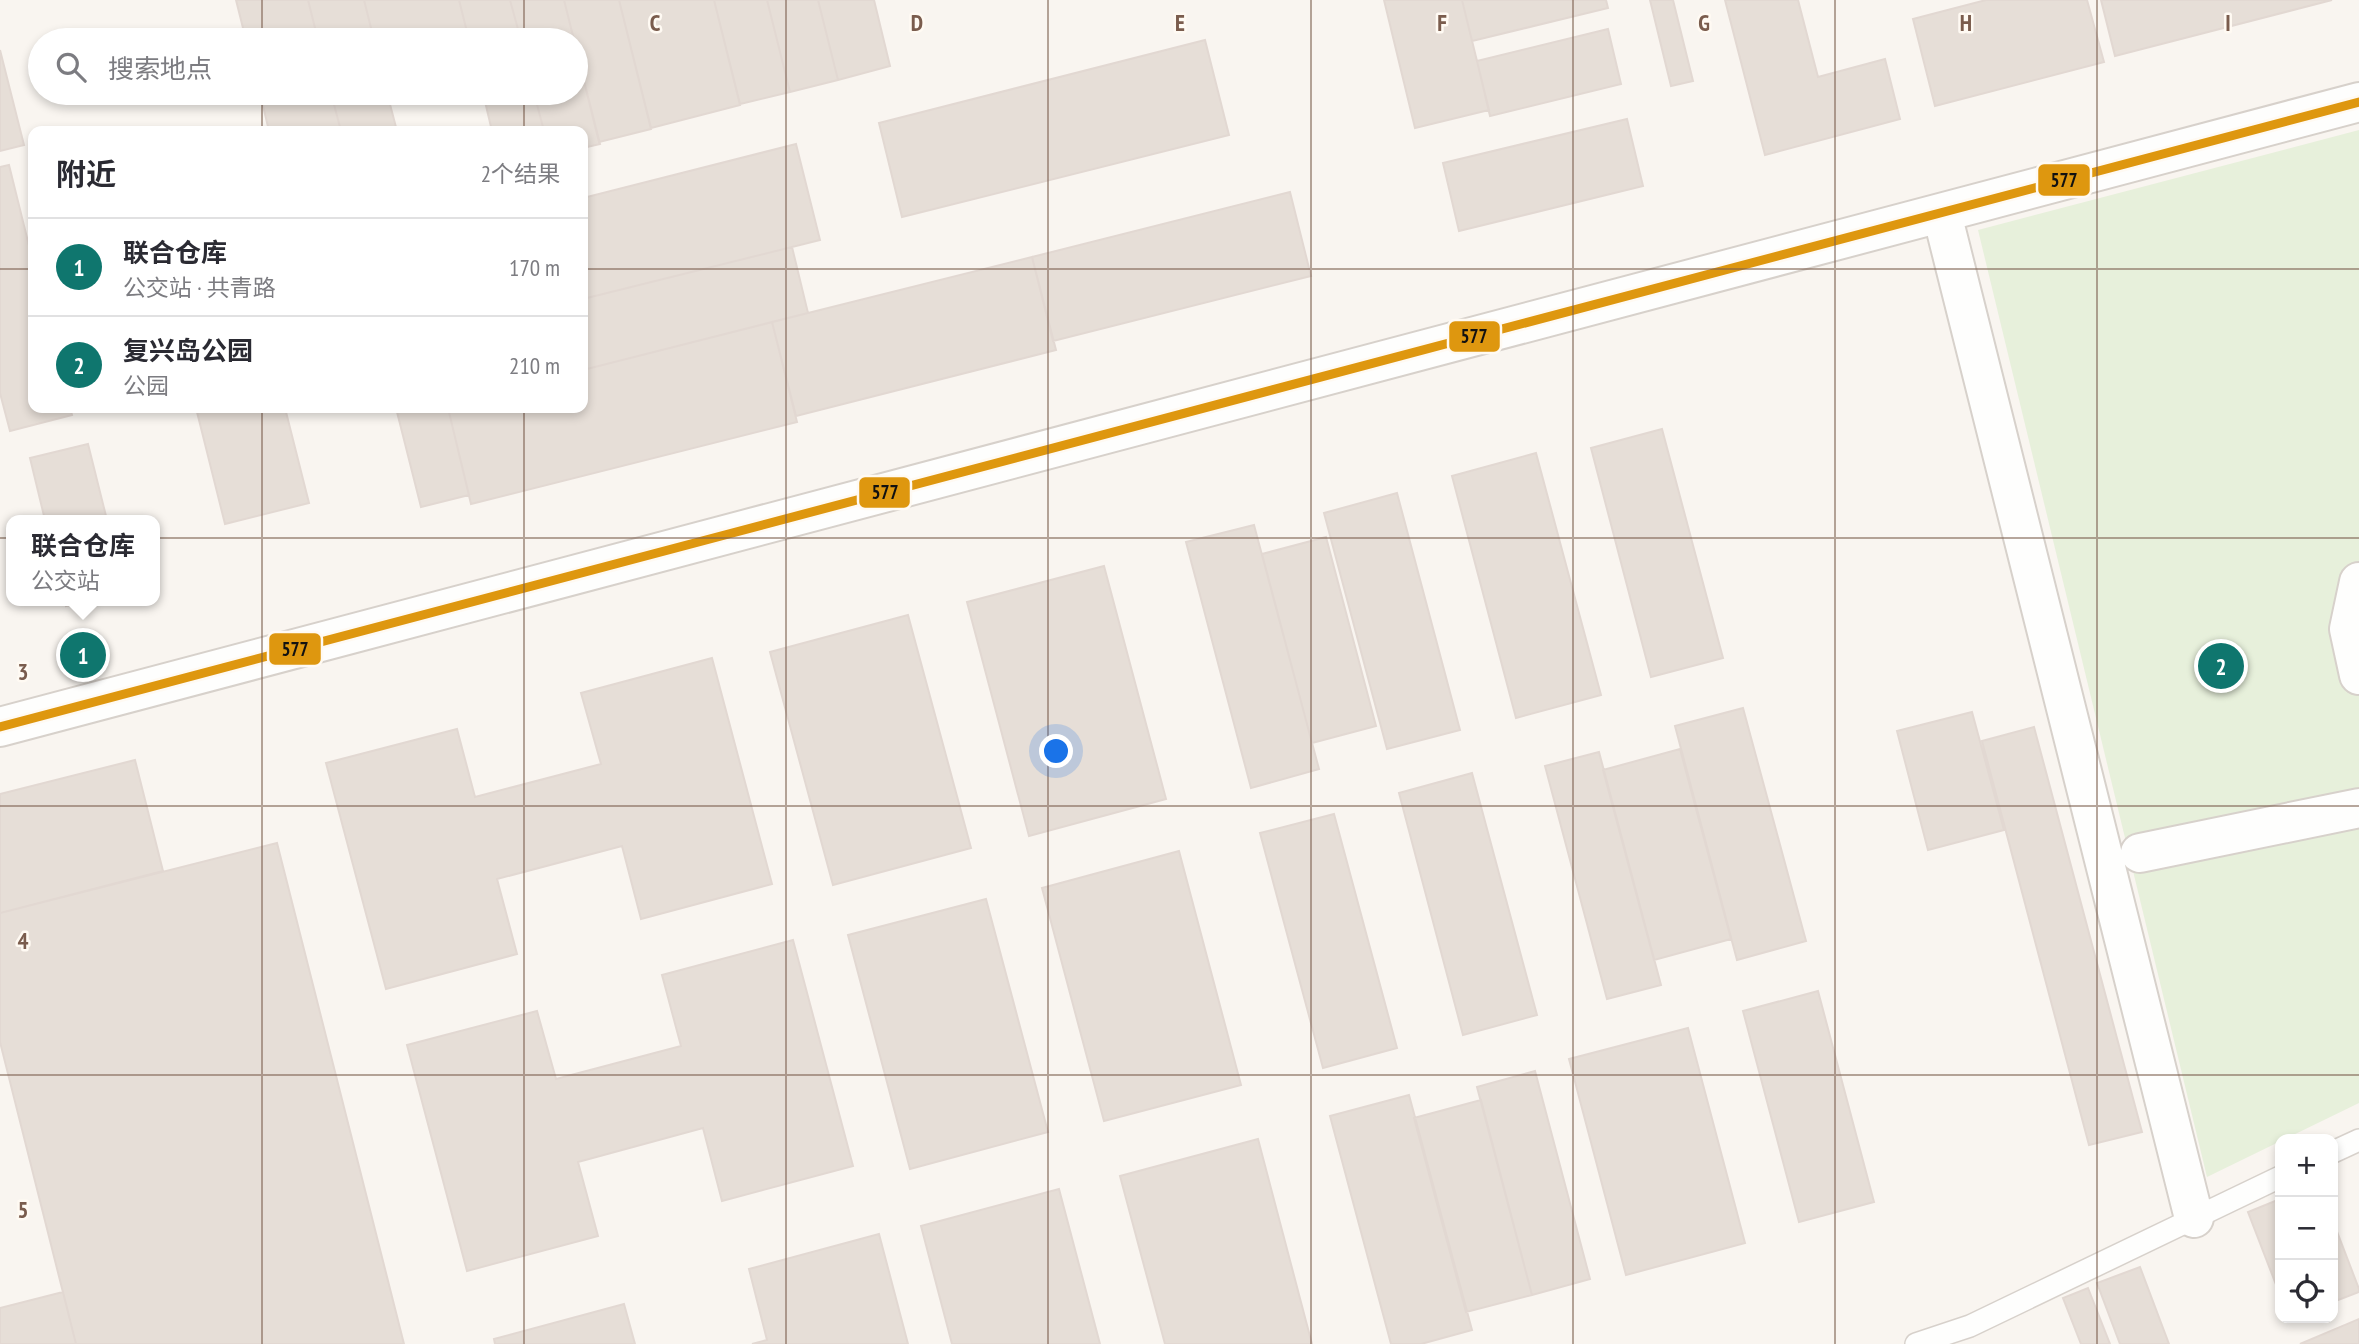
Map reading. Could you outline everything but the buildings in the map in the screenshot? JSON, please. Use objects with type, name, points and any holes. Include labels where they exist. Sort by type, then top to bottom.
[{"type":"street","points":[[0,727],[2359,102]]},
{"type":"street","points":[[1942,214],[2194,1218]]},
{"type":"street","points":[[2359,582],[2349,629],[2359,675]]},
{"type":"street","points":[[2140,853],[2359,808]]},
{"type":"lane","points":[[2338,1150],[2359,1140]]},
{"type":"lane","points":[[1916,1344],[1970,1326],[2275,1179]]},
{"type":"green space","points":[[2359,130],[2359,1103],[2295,1134],[2275,1134],[2275,1144],[2207,1177],[1978,230]]},
{"type":"transit line","name":"577","points":[[0,727],[2359,102]]},
{"type":"place","name":"联合仓库","points":[[83,655]]},
{"type":"place","name":"复兴岛公园","points":[[2221,666]]}]
